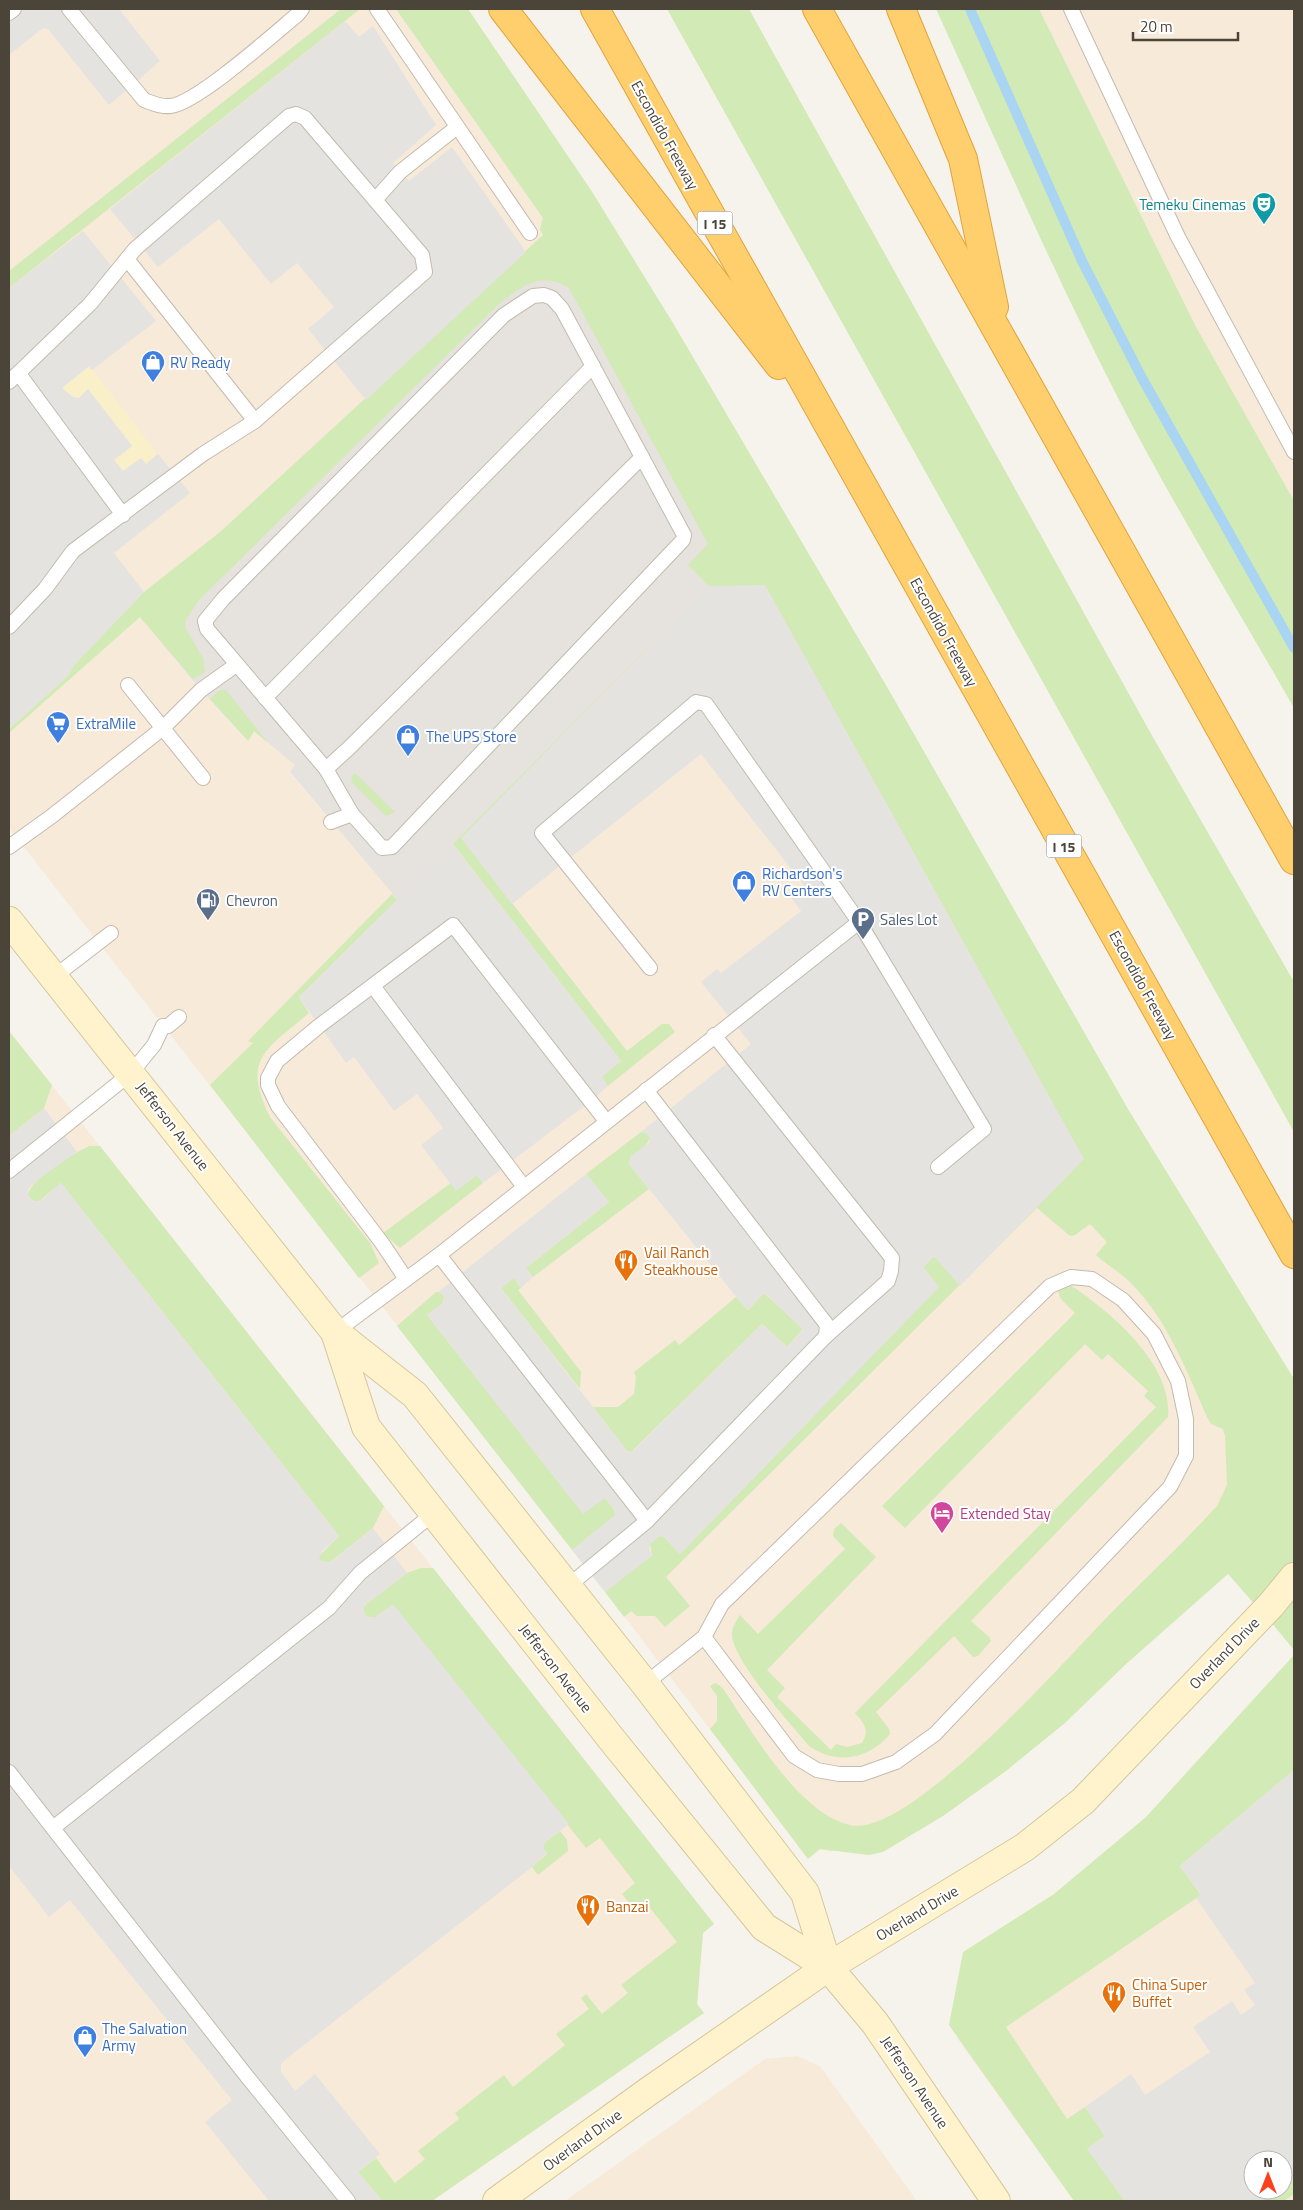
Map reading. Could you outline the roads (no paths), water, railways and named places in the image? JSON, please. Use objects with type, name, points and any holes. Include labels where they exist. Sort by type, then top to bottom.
[{"type":"highway","points":[[503,9],[834,438]]},
{"type":"highway","name":"Escondido Freeway","points":[[595,9],[834,438],[1294,1254]]},
{"type":"highway","points":[[817,9],[1294,860]]},
{"type":"highway","points":[[900,9],[963,159],[1000,333]]},
{"type":"main road","name":"Jefferson Avenue","points":[[9,920],[335,1332],[415,1395],[645,1684],[805,1893],[828,1967]]},
{"type":"main road","name":"Jefferson Avenue","points":[[335,1332],[366,1427],[613,1741],[764,1927],[828,1967],[875,2023],[996,2201]]},
{"type":"main road","name":"Overland Drive","points":[[498,2201],[649,2090],[828,1967],[1025,1846],[1083,1801],[1246,1630],[1294,1576]]},
{"type":"lane","points":[[9,13],[14,9]]},
{"type":"lane","points":[[69,9],[144,100],[156,105],[170,106],[184,102],[198,94],[302,9]]},
{"type":"lane","points":[[377,9],[530,233]]},
{"type":"lane","points":[[1070,9],[1178,237],[1294,452]]},
{"type":"lane","points":[[9,627],[45,589],[73,551],[123,515],[203,454],[256,421],[425,272],[422,255],[305,118],[296,114],[288,116],[135,249],[90,304],[14,378],[123,515]]},
{"type":"lane","points":[[375,200],[400,172],[457,127]]},
{"type":"lane","points":[[126,259],[256,421]]},
{"type":"lane","points":[[544,295],[552,298],[562,309],[642,457],[684,535],[683,540],[392,847],[382,848],[352,814],[326,769],[236,665],[207,629],[205,621],[223,599],[504,315],[533,296],[544,295]]},
{"type":"lane","points":[[265,698],[558,399],[593,366]]},
{"type":"lane","points":[[326,769],[642,457]]},
{"type":"lane","points":[[9,847],[52,816],[164,728],[201,690],[236,665]]},
{"type":"lane","points":[[128,685],[203,778]]},
{"type":"lane","points":[[650,968],[542,833],[696,702],[706,704],[859,922],[984,1129],[938,1167]]},
{"type":"lane","points":[[331,822],[352,814]]},
{"type":"lane","points":[[335,1332],[439,1255],[859,922]]},
{"type":"lane","points":[[406,1280],[382,1244],[278,1106],[268,1085],[268,1078],[277,1061],[452,925],[606,1122]]},
{"type":"lane","points":[[54,977],[111,933]]},
{"type":"lane","points":[[373,986],[524,1187]]},
{"type":"lane","points":[[9,1171],[131,1073],[154,1045],[163,1026],[168,1026],[179,1018]]},
{"type":"lane","points":[[567,1587],[647,1521],[826,1336],[888,1281],[892,1271],[892,1258],[714,1036]]},
{"type":"lane","points":[[646,1090],[827,1325],[826,1336]]},
{"type":"lane","points":[[439,1255],[647,1521]]},
{"type":"lane","points":[[645,1684],[704,1637],[722,1604],[1050,1286],[1071,1277],[1092,1279],[1123,1300],[1154,1334],[1178,1381],[1186,1420],[1186,1456],[1170,1487],[935,1734],[896,1762],[862,1774],[839,1774],[816,1770],[794,1756],[704,1637]]},
{"type":"lane","points":[[52,1828],[329,1608],[360,1573],[434,1513]]},
{"type":"lane","points":[[9,1772],[348,2201]]},
{"type":"waterway","points":[[970,9],[1082,261],[1142,378],[1294,648]]},
{"type":"place","name":"Temeku Cinemas","points":[[1264,225]]},
{"type":"place","name":"RV Ready","points":[[153,383]]},
{"type":"place","name":"ExtraMile","points":[[58,744]]},
{"type":"place","name":"The UPS Store","points":[[408,757]]},
{"type":"place","name":"Richardson's RV Centers","points":[[744,903]]},
{"type":"place","name":"Chevron","points":[[208,921]]},
{"type":"place","name":"Sales Lot","points":[[863,940]]},
{"type":"place","name":"Vail Ranch Steakhouse","points":[[626,1282]]},
{"type":"place","name":"Extended Stay","points":[[942,1534]]},
{"type":"place","name":"Banzai","points":[[588,1927]]},
{"type":"place","name":"China Super Buffet","points":[[1114,2014]]},
{"type":"place","name":"The Salvation Army","points":[[85,2058]]}]
